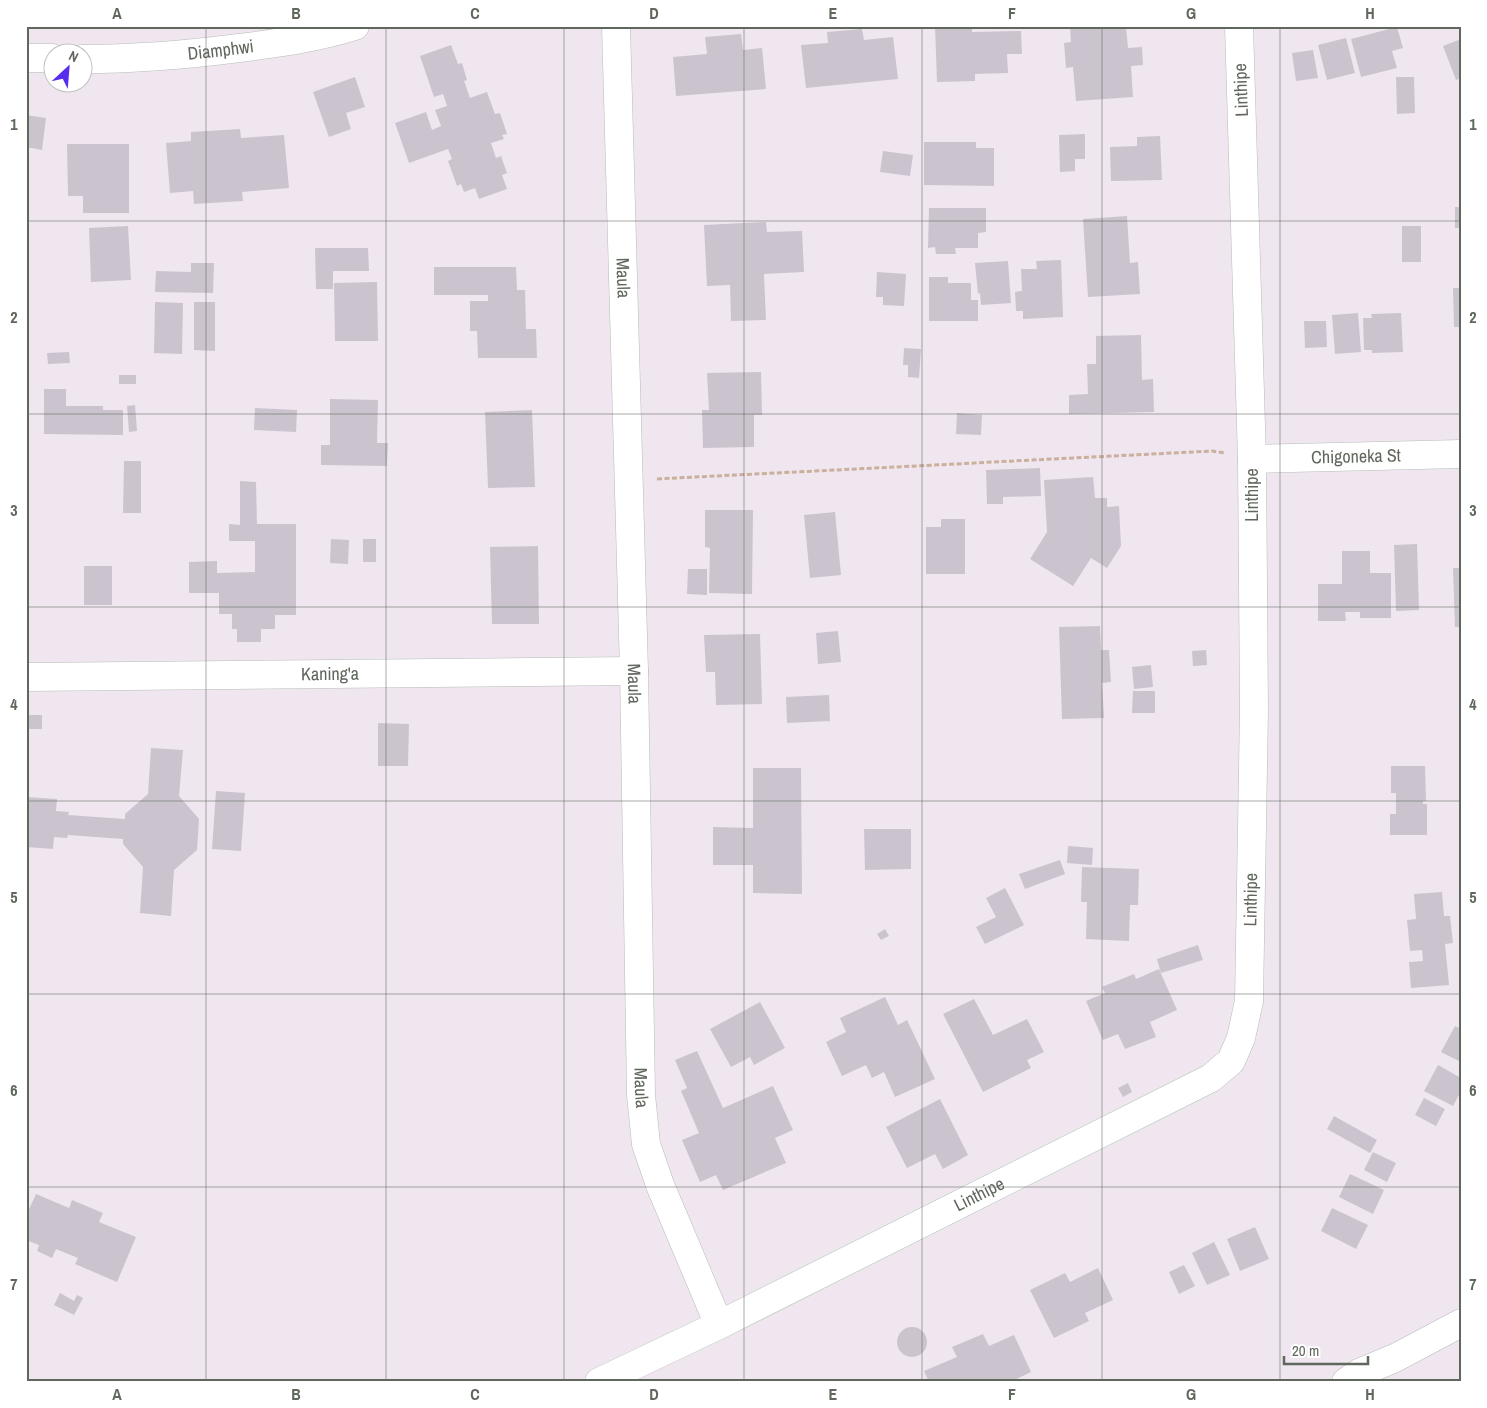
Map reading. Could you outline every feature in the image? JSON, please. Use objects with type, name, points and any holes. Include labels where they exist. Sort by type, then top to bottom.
[{"type":"street","name":"Diamphwi","points":[[92,58],[126,59],[182,55],[293,42],[355,26]]},
{"type":"street","name":"Maula","points":[[616,26],[634,671],[641,1086],[646,1144],[660,1185],[719,1325]]},
{"type":"street","name":"Linthipe","points":[[599,1382],[719,1325],[1212,1078],[1230,1061],[1242,1038],[1249,1001],[1254,709],[1252,459],[1239,26]]},
{"type":"street","points":[[26,58],[42,58]]},
{"type":"street","name":"Chigoneka St","points":[[1252,459],[1461,454]]},
{"type":"street","name":"Kaning'a","points":[[26,677],[634,671]]},
{"type":"street","points":[[1346,1382],[1360,1373],[1395,1358],[1461,1323]]},
{"type":"path","points":[[629,480],[1212,451],[1252,459]]},
{"type":"building","points":[[935,26],[972,26],[972,32],[1021,31],[1022,54],[1007,54],[1008,73],[975,74],[975,81],[937,82]]},
{"type":"building","points":[[1070,26],[1126,26],[1128,48],[1142,47],[1143,65],[1131,66],[1133,97],[1076,101],[1073,67],[1066,68],[1064,43],[1071,42]]},
{"type":"building","points":[[1397,27],[1403,48],[1392,51],[1397,68],[1361,77],[1351,39]]},
{"type":"building","points":[[862,29],[864,40],[893,37],[898,79],[806,88],[801,45],[828,43],[827,32]]},
{"type":"building","points":[[741,34],[743,50],[762,48],[766,89],[676,96],[673,57],[707,54],[705,37]]},
{"type":"building","points":[[1346,38],[1355,73],[1327,80],[1318,45]]},
{"type":"building","points":[[1461,39],[1461,78],[1456,80],[1443,46]]},
{"type":"building","points":[[451,45],[458,64],[462,63],[467,80],[464,81],[470,98],[487,92],[495,114],[500,113],[507,134],[502,135],[504,139],[491,143],[496,158],[501,156],[507,173],[502,175],[507,189],[479,199],[475,188],[464,192],[461,184],[457,186],[448,161],[452,159],[448,149],[409,163],[395,123],[426,112],[432,130],[441,126],[435,110],[447,106],[443,94],[434,97],[420,56]]},
{"type":"building","points":[[1313,50],[1318,78],[1296,81],[1292,53]]},
{"type":"building","points":[[355,77],[365,107],[346,113],[351,129],[329,137],[313,92]]},
{"type":"building","points":[[1396,77],[1414,77],[1415,113],[1397,114]]},
{"type":"building","points":[[26,115],[46,118],[42,150],[26,147]]},
{"type":"building","points":[[240,129],[241,138],[284,135],[289,188],[242,192],[243,201],[194,204],[193,191],[170,193],[166,143],[191,141],[191,132]]},
{"type":"building","points":[[1085,134],[1085,159],[1075,159],[1075,171],[1060,172],[1059,135]]},
{"type":"building","points":[[1160,136],[1162,180],[1111,181],[1110,147],[1137,146],[1137,137]]},
{"type":"building","points":[[924,142],[976,142],[976,148],[994,148],[994,186],[924,185]]},
{"type":"building","points":[[67,144],[129,144],[129,213],[83,213],[83,196],[68,196]]},
{"type":"building","points":[[883,151],[913,155],[910,176],[880,172]]},
{"type":"building","points":[[1455,207],[1461,207],[1461,228],[1455,228]]},
{"type":"building","points":[[929,208],[986,208],[986,232],[978,233],[978,248],[955,248],[956,254],[936,254],[935,247],[928,248]]},
{"type":"building","points":[[1127,216],[1130,263],[1138,262],[1140,294],[1088,297],[1083,219]]},
{"type":"building","points":[[766,222],[767,232],[802,231],[804,272],[764,274],[766,320],[731,321],[730,285],[707,286],[704,225]]},
{"type":"building","points":[[128,226],[131,280],[91,282],[89,228]]},
{"type":"building","points":[[1402,226],[1421,226],[1421,262],[1402,262]]},
{"type":"building","points":[[315,248],[368,248],[369,271],[333,271],[333,289],[316,289]]},
{"type":"building","points":[[1061,260],[1063,317],[1023,319],[1023,311],[1016,311],[1015,292],[1022,291],[1021,269],[1037,269],[1036,261]]},
{"type":"building","points":[[1008,261],[1011,303],[981,305],[975,263]]},
{"type":"building","points":[[191,263],[214,263],[213,293],[155,292],[156,271],[191,272]]},
{"type":"building","points":[[434,267],[516,267],[517,290],[525,290],[526,329],[536,329],[537,358],[478,358],[477,331],[470,331],[470,301],[488,301],[488,295],[434,295]]},
{"type":"building","points":[[877,272],[906,274],[904,306],[883,305],[883,297],[876,297]]},
{"type":"building","points":[[929,277],[948,277],[948,283],[971,283],[971,300],[978,300],[978,321],[929,321]]},
{"type":"building","points":[[377,282],[378,341],[335,341],[334,283]]},
{"type":"building","points":[[1453,288],[1461,288],[1461,327],[1454,327]]},
{"type":"building","points":[[155,302],[183,303],[182,354],[154,353]]},
{"type":"building","points":[[194,302],[215,302],[215,351],[194,350]]},
{"type":"building","points":[[1358,313],[1361,352],[1335,354],[1332,315]]},
{"type":"building","points":[[1401,313],[1403,352],[1372,353],[1372,350],[1364,350],[1363,318],[1372,318],[1371,314]]},
{"type":"building","points":[[1304,321],[1326,321],[1327,347],[1305,348]]},
{"type":"building","points":[[1141,335],[1142,380],[1153,379],[1154,412],[1069,414],[1069,395],[1088,394],[1087,364],[1096,364],[1096,336]]},
{"type":"building","points":[[904,348],[921,349],[919,378],[908,377],[908,365],[903,365]]},
{"type":"building","points":[[69,352],[70,363],[48,364],[47,353]]},
{"type":"building","points":[[761,372],[762,415],[754,415],[754,447],[703,448],[702,410],[709,410],[707,373]]},
{"type":"building","points":[[119,375],[136,375],[136,384],[119,384]]},
{"type":"building","points":[[44,389],[66,389],[66,406],[103,406],[103,410],[123,410],[123,435],[44,434]]},
{"type":"building","points":[[330,399],[378,400],[377,443],[388,443],[387,466],[321,465],[321,445],[330,445]]},
{"type":"building","points":[[135,405],[137,431],[129,432],[127,406]]},
{"type":"building","points":[[255,408],[297,410],[296,432],[254,430]]},
{"type":"building","points":[[532,410],[535,487],[488,488],[485,412]]},
{"type":"building","points":[[957,413],[982,415],[981,435],[956,434]]},
{"type":"building","points":[[124,461],[141,461],[141,513],[123,513]]},
{"type":"building","points":[[1040,468],[1041,496],[1003,497],[1003,504],[987,504],[986,470]]},
{"type":"building","points":[[1093,477],[1095,498],[1107,498],[1107,507],[1119,506],[1121,546],[1107,568],[1091,558],[1073,586],[1030,559],[1047,532],[1044,480]]},
{"type":"building","points":[[240,481],[256,482],[257,524],[296,524],[296,615],[275,615],[275,629],[261,629],[261,642],[237,642],[237,629],[232,629],[232,614],[219,614],[219,593],[189,593],[189,562],[217,561],[217,573],[255,572],[255,541],[229,541],[229,524],[240,525]]},
{"type":"building","points":[[705,510],[753,510],[752,594],[709,593],[710,548],[705,547]]},
{"type":"building","points":[[835,512],[841,575],[810,578],[804,515]]},
{"type":"building","points":[[941,519],[965,519],[965,574],[926,574],[926,527],[941,527]]},
{"type":"building","points":[[331,539],[349,540],[348,564],[330,563]]},
{"type":"building","points":[[363,539],[376,539],[376,562],[363,562]]},
{"type":"building","points":[[1417,544],[1419,610],[1396,611],[1394,545]]},
{"type":"building","points":[[538,546],[539,624],[492,624],[490,547]]},
{"type":"building","points":[[1342,551],[1370,551],[1370,573],[1391,573],[1391,618],[1360,618],[1360,612],[1345,612],[1346,621],[1318,621],[1318,584],[1342,584]]},
{"type":"building","points":[[84,566],[112,566],[112,605],[84,605]]},
{"type":"building","points":[[1453,568],[1461,568],[1461,627],[1455,627]]},
{"type":"building","points":[[688,569],[707,569],[707,595],[687,594]]},
{"type":"building","points":[[1100,626],[1101,650],[1109,650],[1111,682],[1102,683],[1104,718],[1062,719],[1059,627]]},
{"type":"building","points":[[838,631],[841,662],[818,664],[816,633]]},
{"type":"building","points":[[760,634],[762,704],[716,705],[715,672],[706,672],[704,635]]},
{"type":"building","points":[[1206,650],[1207,665],[1193,666],[1192,651]]},
{"type":"building","points":[[1151,665],[1153,687],[1134,689],[1132,667]]},
{"type":"building","points":[[1133,691],[1155,691],[1155,713],[1132,713]]},
{"type":"building","points":[[829,695],[830,721],[787,723],[786,697]]},
{"type":"building","points":[[29,715],[42,715],[42,729],[29,729]]},
{"type":"building","points":[[378,723],[409,724],[408,766],[378,766]]},
{"type":"building","points":[[151,748],[183,750],[179,796],[199,819],[197,850],[174,870],[171,916],[140,913],[143,867],[123,844],[123,839],[68,835],[67,838],[54,837],[53,849],[26,847],[26,797],[57,799],[56,811],[69,812],[68,815],[125,819],[125,814],[148,794]]},
{"type":"building","points":[[1391,766],[1425,766],[1426,801],[1423,801],[1423,804],[1427,804],[1427,835],[1390,835],[1390,814],[1396,814],[1396,793],[1391,793]]},
{"type":"building","points":[[753,768],[801,768],[802,894],[753,893],[753,865],[713,865],[713,827],[753,828]]},
{"type":"building","points":[[216,791],[245,793],[241,851],[212,849]]},
{"type":"building","points":[[864,829],[911,829],[911,869],[865,870]]},
{"type":"building","points":[[1068,846],[1093,848],[1092,865],[1067,863]]},
{"type":"building","points":[[1060,860],[1065,874],[1025,889],[1019,874]]},
{"type":"building","points":[[1082,867],[1139,869],[1138,905],[1130,905],[1129,941],[1086,939],[1087,902],[1081,902]]},
{"type":"building","points":[[1005,888],[1024,925],[985,944],[976,927],[996,917],[986,898]]},
{"type":"building","points":[[1442,892],[1444,916],[1450,916],[1453,943],[1445,944],[1449,985],[1411,988],[1409,962],[1423,961],[1422,950],[1410,951],[1407,920],[1416,919],[1414,894]]},
{"type":"building","points":[[885,929],[889,936],[881,940],[877,934]]},
{"type":"building","points":[[1198,945],[1203,960],[1161,973],[1157,959]]},
{"type":"building","points":[[1159,969],[1177,1010],[1150,1022],[1156,1037],[1125,1049],[1118,1034],[1103,1040],[1086,1001],[1105,993],[1102,987],[1134,974],[1136,979]]},
{"type":"building","points":[[885,997],[898,1025],[907,1020],[935,1079],[895,1097],[884,1072],[872,1078],[866,1065],[842,1076],[826,1042],[846,1032],[840,1018]]},
{"type":"building","points":[[974,999],[993,1035],[1027,1019],[1044,1052],[1027,1060],[1031,1068],[983,1092],[943,1014]]},
{"type":"building","points":[[760,1002],[785,1048],[754,1065],[750,1057],[731,1067],[710,1029]]},
{"type":"building","points":[[1455,1026],[1461,1029],[1461,1062],[1441,1052]]},
{"type":"building","points":[[697,1051],[723,1108],[773,1086],[793,1130],[775,1138],[786,1163],[723,1190],[716,1175],[700,1182],[682,1140],[699,1133],[681,1091],[687,1088],[675,1060]]},
{"type":"building","points":[[1438,1065],[1461,1078],[1461,1091],[1453,1106],[1424,1091]]},
{"type":"building","points":[[1128,1083],[1132,1092],[1123,1097],[1118,1088]]},
{"type":"building","points":[[1424,1098],[1445,1109],[1436,1126],[1415,1115]]},
{"type":"building","points":[[940,1099],[968,1155],[943,1169],[935,1154],[907,1168],[886,1127]]},
{"type":"building","points":[[1334,1116],[1377,1140],[1370,1153],[1327,1129]]},
{"type":"building","points":[[1373,1152],[1396,1163],[1387,1182],[1364,1170]]},
{"type":"building","points":[[1350,1174],[1384,1190],[1373,1214],[1339,1197]]},
{"type":"building","points":[[36,1194],[69,1208],[72,1200],[103,1213],[99,1222],[136,1237],[117,1282],[75,1264],[78,1258],[56,1249],[52,1258],[37,1251],[39,1245],[26,1240],[26,1216]]},
{"type":"building","points":[[1332,1208],[1368,1225],[1356,1249],[1321,1231]]},
{"type":"building","points":[[1255,1227],[1269,1259],[1240,1271],[1227,1239]]},
{"type":"building","points":[[1214,1242],[1230,1275],[1207,1285],[1192,1253]]},
{"type":"building","points":[[1184,1265],[1195,1286],[1179,1294],[1169,1272]]},
{"type":"building","points":[[1098,1268],[1113,1300],[1085,1313],[1089,1321],[1054,1338],[1030,1290],[1065,1273],[1070,1282]]},
{"type":"building","points":[[60,1293],[74,1301],[77,1295],[83,1298],[74,1315],[54,1305]]},
{"type":"building","points":[[912,1327],[918,1328],[926,1336],[926,1348],[918,1356],[912,1357],[906,1356],[898,1348],[897,1342],[898,1336],[906,1328]]},
{"type":"building","points":[[983,1334],[989,1346],[1014,1335],[1031,1372],[1010,1382],[929,1382],[924,1371],[957,1357],[952,1347]]}]
